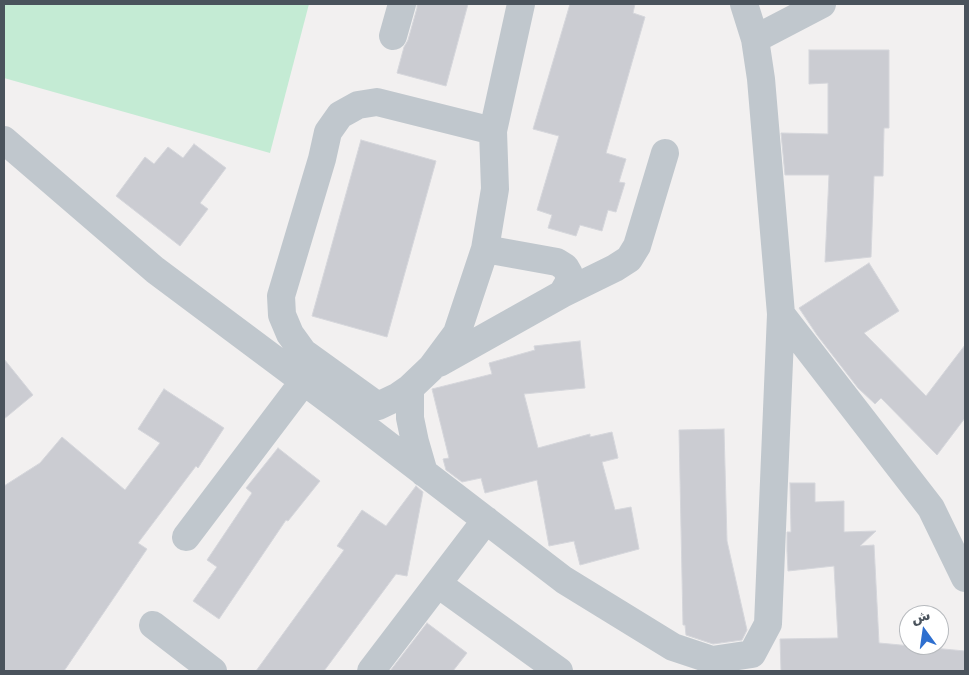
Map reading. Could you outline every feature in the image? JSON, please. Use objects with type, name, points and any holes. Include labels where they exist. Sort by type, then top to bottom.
[{"type":"street","points":[[393,36],[402,4]]},
{"type":"street","points":[[341,409],[360,410],[378,406],[397,397],[410,388],[431,368],[457,333],[485,249],[495,189],[493,131],[521,4]]},
{"type":"street","points":[[4,140],[155,270],[341,409],[564,580],[673,647],[712,660],[752,654],[768,624],[781,314],[761,79],[755,39],[744,4]]},
{"type":"street","points":[[755,39],[822,4]]},
{"type":"street","points":[[378,406],[304,352],[290,334],[282,315],[281,296],[322,160],[328,132],[340,115],[358,105],[377,102],[493,131]]},
{"type":"street","points":[[431,368],[562,294],[629,259],[637,246],[665,153]]},
{"type":"street","points":[[485,249],[557,262],[565,266],[569,274],[569,282],[562,294]]},
{"type":"street","points":[[781,314],[931,508],[965,578]]},
{"type":"street","points":[[186,537],[304,381]]},
{"type":"street","points":[[410,388],[410,418],[424,473]]},
{"type":"street","points":[[371,671],[486,520]]},
{"type":"street","points":[[438,584],[559,671]]},
{"type":"street","points":[[153,625],[213,671]]},
{"type":"green space","points":[[4,4],[309,4],[270,153],[4,78]]},
{"type":"building","points":[[417,4],[468,4],[446,86],[397,73]]},
{"type":"building","points":[[570,4],[635,4],[633,13],[645,17],[606,153],[626,159],[619,182],[625,183],[616,212],[608,210],[602,231],[580,225],[576,236],[548,228],[552,215],[537,210],[559,136],[533,129]]},
{"type":"building","points":[[809,50],[889,50],[889,128],[884,128],[883,176],[874,176],[871,257],[825,262],[829,175],[785,175],[781,133],[828,134],[828,83],[809,84]]},
{"type":"building","points":[[361,140],[436,161],[387,337],[312,316]]},
{"type":"building","points":[[194,144],[226,168],[200,203],[208,209],[180,246],[116,196],[145,157],[154,164],[168,147],[183,158]]},
{"type":"building","points":[[869,263],[899,311],[864,333],[926,396],[965,345],[965,418],[937,455],[881,398],[875,404],[858,388],[817,335],[799,308]]},
{"type":"building","points":[[580,341],[585,388],[524,394],[538,448],[590,434],[590,437],[612,432],[618,458],[602,462],[615,510],[631,507],[639,549],[580,565],[574,541],[549,546],[537,480],[485,493],[481,478],[462,482],[446,470],[443,459],[449,458],[432,389],[492,374],[489,363],[535,350],[534,346]]},
{"type":"building","points":[[4,359],[33,395],[4,419]]},
{"type":"building","points":[[164,389],[224,428],[198,468],[196,466],[138,543],[147,549],[64,671],[4,671],[4,486],[40,463],[62,437],[125,490],[160,443],[138,429]]},
{"type":"building","points":[[724,429],[727,541],[747,630],[742,640],[713,644],[686,635],[685,625],[683,625],[679,430]]},
{"type":"building","points":[[278,448],[320,481],[288,521],[286,520],[219,619],[193,601],[217,567],[207,560],[252,493],[246,488]]},
{"type":"building","points":[[790,483],[815,483],[815,502],[844,501],[844,532],[876,531],[860,546],[874,545],[879,643],[899,645],[899,655],[949,655],[949,650],[965,651],[965,671],[781,671],[780,639],[838,638],[834,566],[788,571],[787,532],[791,532]]},
{"type":"building","points":[[416,486],[423,492],[407,576],[396,574],[324,671],[256,671],[344,550],[337,546],[362,510],[386,526]]},
{"type":"building","points":[[427,623],[467,653],[453,671],[390,671]]}]
